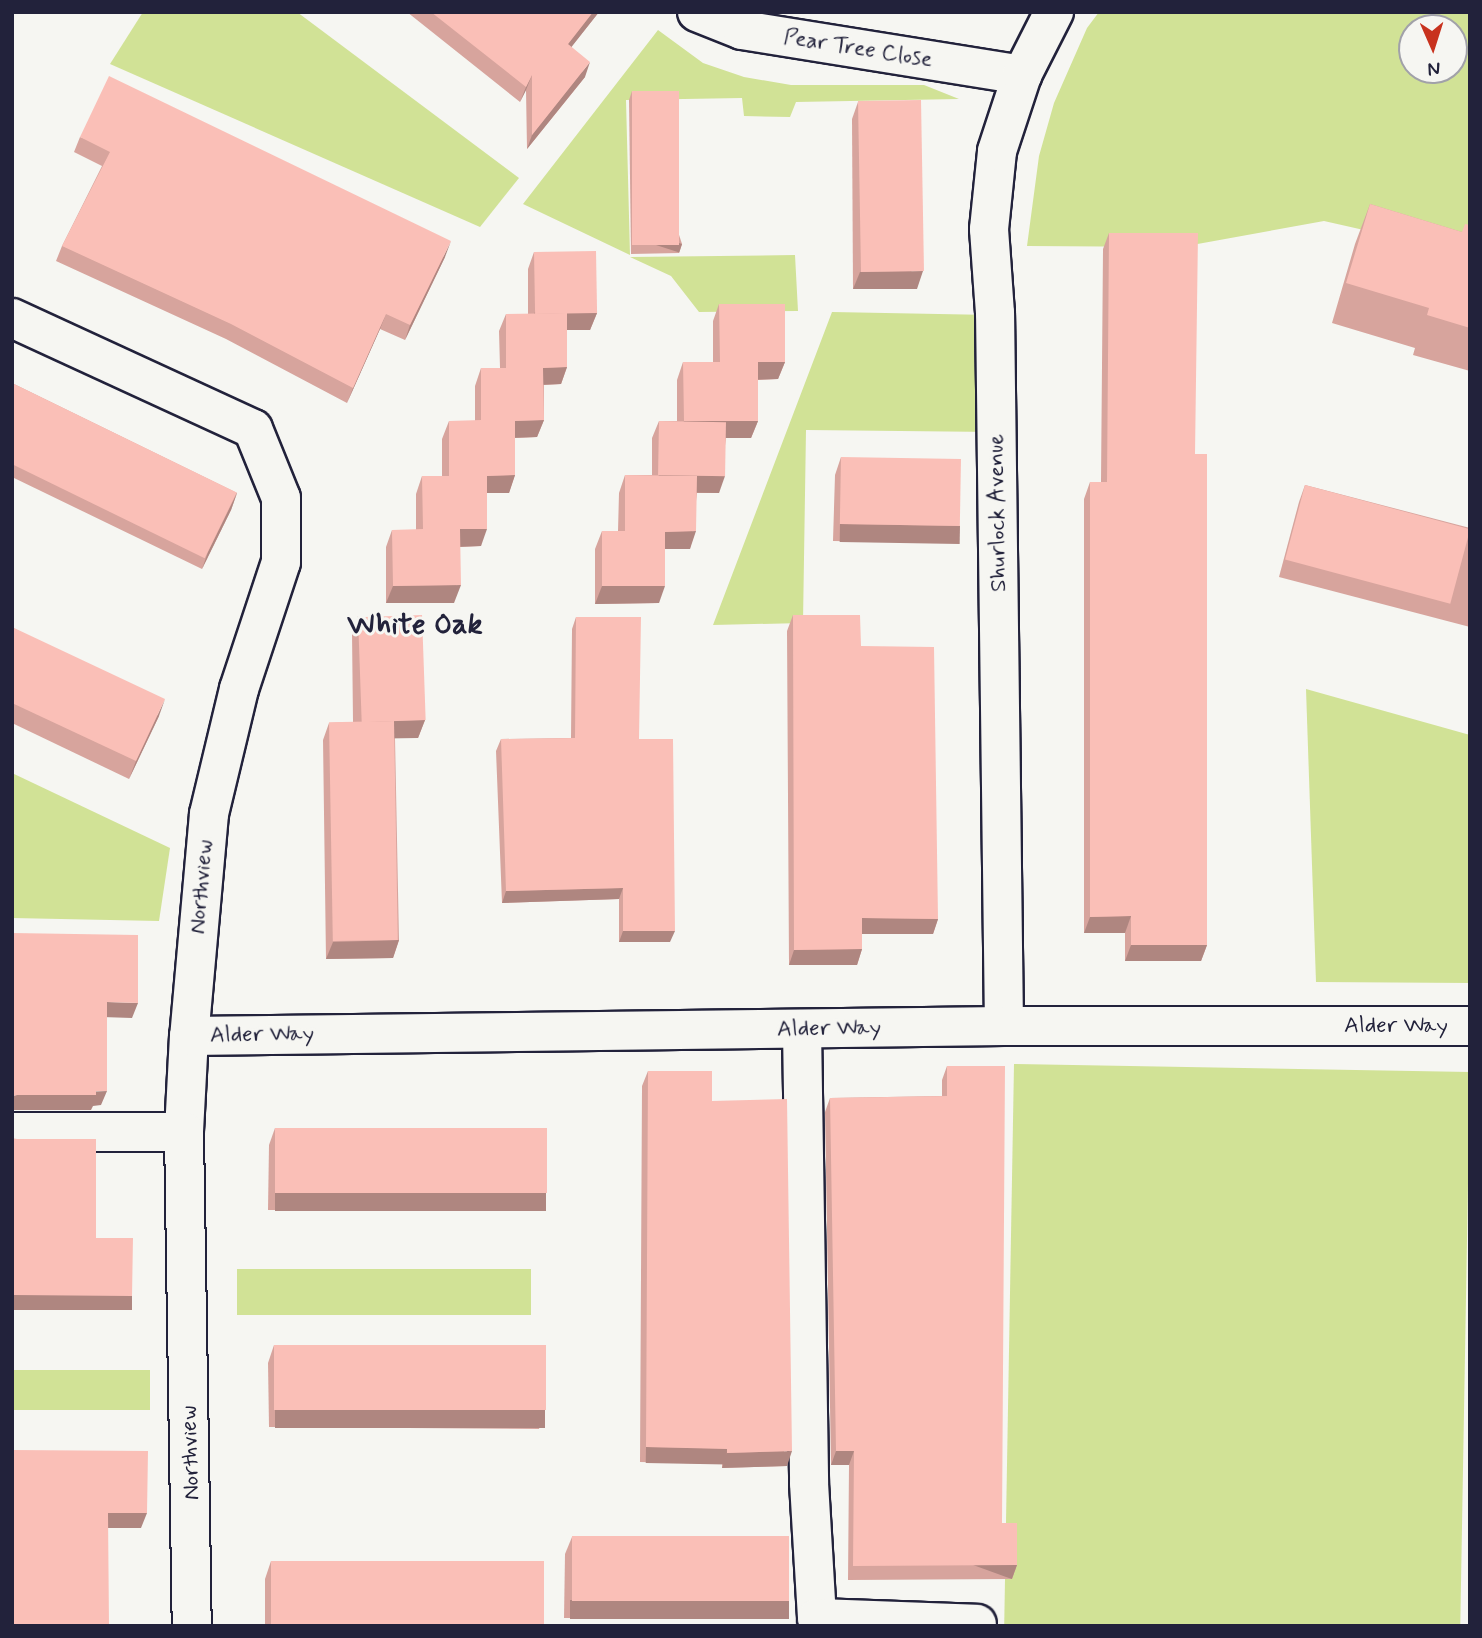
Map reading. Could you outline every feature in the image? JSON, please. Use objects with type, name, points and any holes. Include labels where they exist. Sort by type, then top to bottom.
[{"type":"street","name":"Pear Tree Close","points":[[697,12],[742,30],[1021,75]]},
{"type":"street","name":"Shurlock Avenue","points":[[1004,1026],[995,313],[989,229],[996,151],[1021,75],[1054,12]]},
{"type":"street","name":"Northview","points":[[12,318],[253,429],[281,498],[281,562],[239,689],[209,814],[189,1036],[184,1132],[192,1626]]},
{"type":"street","name":"Alder Way","points":[[189,1036],[1004,1026],[1470,1026]]},
{"type":"street","points":[[802,1029],[809,1483],[817,1618],[977,1625]]},
{"type":"street","points":[[12,1132],[184,1132]]},
{"type":"green space","points":[[143,12],[297,12],[519,178],[480,227],[110,64]]},
{"type":"green space","points":[[1099,12],[1470,12],[1470,254],[1324,221],[1181,247],[1027,246],[1039,156],[1054,103],[1087,28]]},
{"type":"green space","points":[[658,30],[703,63],[744,77],[791,85],[924,85],[959,99],[796,102],[790,117],[744,116],[742,98],[626,100],[630,255],[523,204]]},
{"type":"green space","points":[[795,255],[798,311],[699,312],[671,276],[630,257]]},
{"type":"green space","points":[[832,312],[992,315],[994,432],[806,430],[803,623],[713,625]]},
{"type":"green space","points":[[1306,689],[1470,735],[1470,983],[1316,982]]},
{"type":"green space","points":[[12,773],[170,848],[159,921],[12,918]]},
{"type":"green space","points":[[1014,1064],[1470,1072],[1460,1626],[1004,1626]]},
{"type":"green space","points":[[237,1269],[531,1269],[531,1315],[237,1315]]},
{"type":"green space","points":[[12,1370],[150,1370],[150,1410],[12,1410]]},
{"type":"building","points":[[431,12],[593,12],[568,44],[590,62],[532,135],[532,75],[526,87]]},
{"type":"building","points":[[109,76],[451,241],[410,325],[386,314],[353,388],[231,324],[62,246],[110,152],[80,137]]},
{"type":"building","points":[[632,91],[679,91],[679,245],[632,245]]},
{"type":"building","points":[[921,100],[924,271],[861,272],[858,101]]},
{"type":"building","points":[[1370,204],[1462,232],[1465,224],[1470,225],[1470,328],[1427,315],[1429,308],[1346,283]]},
{"type":"building","points":[[1109,233],[1198,233],[1195,454],[1207,454],[1207,945],[1131,945],[1131,916],[1090,917],[1090,482],[1107,482]]},
{"type":"building","points":[[596,251],[597,313],[535,314],[534,252]]},
{"type":"building","points":[[719,304],[785,304],[785,362],[758,362],[758,421],[684,421],[683,362],[720,362]]},
{"type":"building","points":[[567,313],[567,367],[543,368],[544,420],[515,421],[515,475],[487,476],[487,529],[460,529],[461,585],[393,586],[392,530],[423,529],[422,476],[449,476],[449,421],[481,420],[481,368],[506,368],[506,314]]},
{"type":"building","points":[[12,383],[237,493],[205,558],[12,464]]},
{"type":"building","points":[[659,421],[726,422],[725,476],[658,475]]},
{"type":"building","points":[[841,457],[961,459],[960,526],[840,524]]},
{"type":"building","points":[[625,475],[697,476],[696,531],[665,532],[665,586],[602,586],[602,531],[625,531]]},
{"type":"building","points":[[1305,485],[1470,529],[1450,604],[1285,559]]},
{"type":"building","points":[[422,615],[426,720],[362,722],[358,617]]},
{"type":"building","points":[[793,615],[860,615],[861,646],[934,647],[938,919],[862,918],[862,949],[794,950]]},
{"type":"building","points":[[576,617],[641,617],[639,739],[673,739],[675,931],[623,931],[623,888],[506,891],[501,739],[575,738]]},
{"type":"building","points":[[12,627],[165,699],[136,761],[12,703]]},
{"type":"building","points":[[394,721],[398,940],[333,941],[329,722]]},
{"type":"building","points":[[12,933],[138,935],[138,1003],[107,1002],[107,1091],[96,1091],[96,1095],[12,1096]]},
{"type":"building","points":[[947,1066],[1005,1066],[1002,1523],[1017,1523],[1017,1565],[853,1566],[854,1451],[836,1451],[830,1098],[947,1096]]},
{"type":"building","points":[[648,1071],[712,1071],[712,1101],[787,1099],[792,1451],[727,1453],[727,1449],[646,1447]]},
{"type":"building","points":[[275,1128],[547,1128],[547,1193],[275,1193]]},
{"type":"building","points":[[12,1138],[96,1139],[96,1238],[133,1238],[132,1296],[12,1295]]},
{"type":"building","points":[[274,1345],[546,1345],[546,1410],[274,1410]]},
{"type":"building","points":[[12,1450],[148,1451],[147,1513],[108,1513],[109,1626],[12,1626]]},
{"type":"building","points":[[572,1536],[789,1536],[789,1601],[572,1601]]},
{"type":"building","points":[[271,1561],[544,1561],[544,1626],[271,1626]]},
{"type":"district","name":"White Oak","points":[[415,625]]}]
